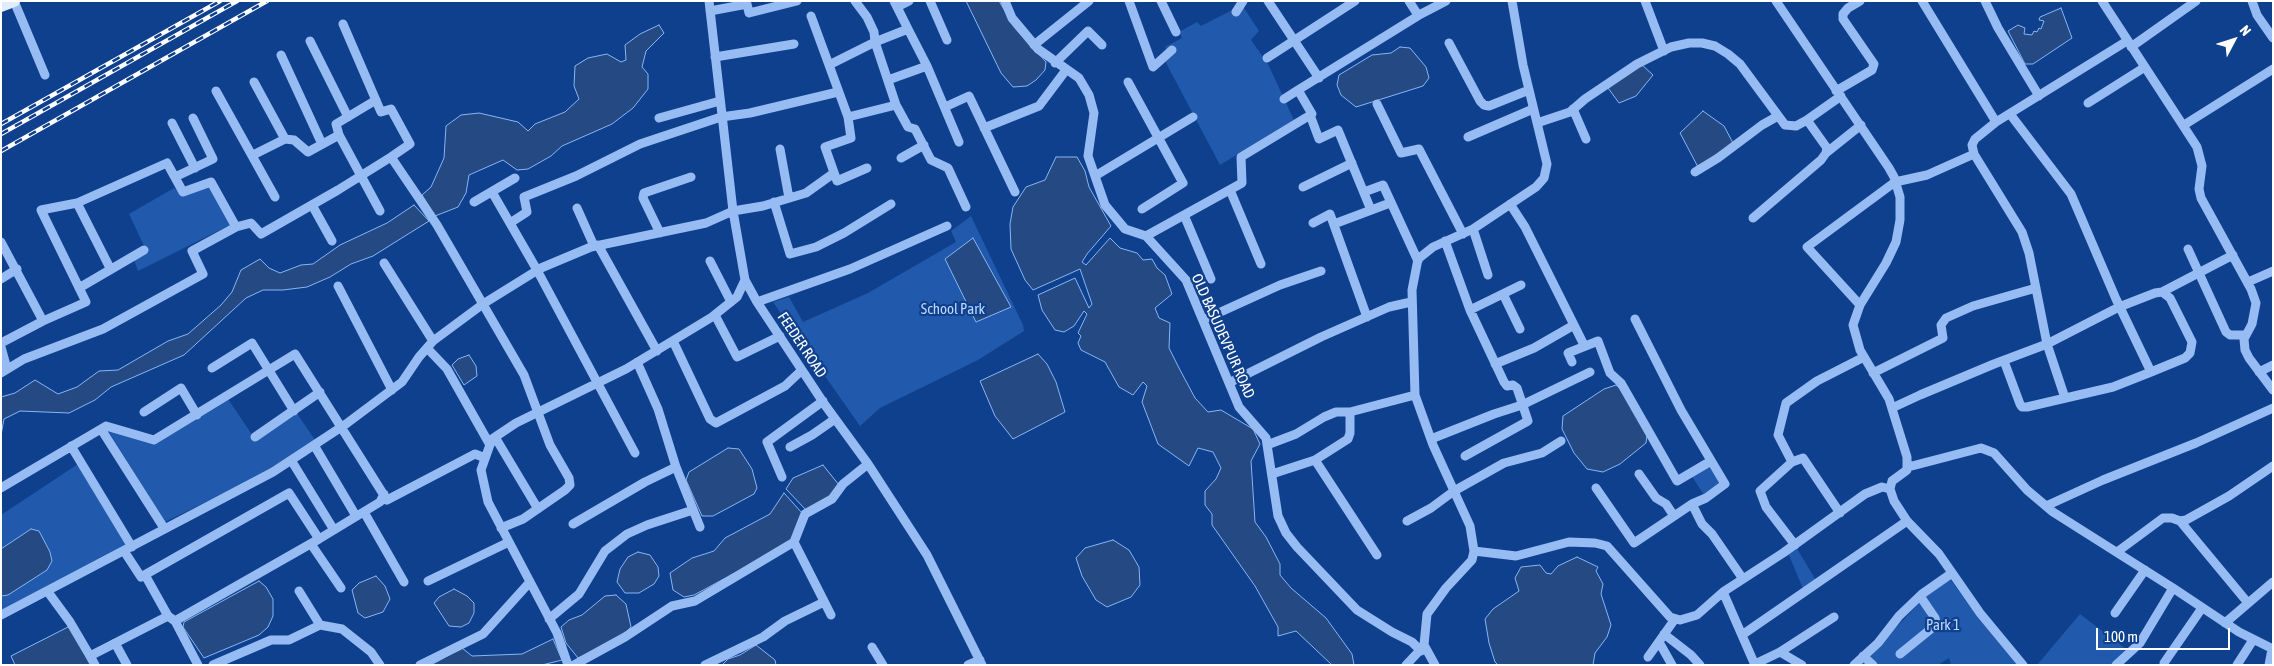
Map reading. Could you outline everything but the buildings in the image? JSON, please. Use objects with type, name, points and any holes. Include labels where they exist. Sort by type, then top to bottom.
[{"type":"main road","points":[[1,6],[14,1]]},
{"type":"street","points":[[14,1],[45,75]]},
{"type":"street","points":[[710,6],[747,4],[749,13],[797,1]]},
{"type":"street","points":[[855,1],[867,17],[896,105],[908,127],[915,129],[931,160],[948,168],[966,207]]},
{"type":"street","points":[[909,1],[895,4],[927,66],[958,142]]},
{"type":"street","points":[[930,1],[947,40]]},
{"type":"street","name":"OLD BASUDEVPUR ROAD","points":[[1005,1],[1012,18],[1034,46],[1055,63],[1079,78],[1089,95],[1094,113],[1088,156],[1105,205],[1125,229],[1146,236],[1186,280],[1239,407],[1266,438],[1278,516],[1286,533],[1357,610],[1422,648]]},
{"type":"street","points":[[1034,46],[1089,1]]},
{"type":"street","points":[[1128,1],[1152,68],[1172,50]]},
{"type":"street","points":[[1161,1],[1176,32]]},
{"type":"street","points":[[1236,12],[1243,1]]},
{"type":"street","points":[[1268,1],[1319,78]]},
{"type":"street","points":[[1409,1],[1418,15]]},
{"type":"street","points":[[1284,99],[1418,15],[1446,1]]},
{"type":"street","points":[[1418,261],[1433,247],[1473,229],[1536,187],[1544,178],[1546,164],[1529,90],[1512,1]]},
{"type":"street","points":[[1645,1],[1664,50]]},
{"type":"street","points":[[1776,1],[1889,168],[1900,197],[1900,220],[1896,242],[1886,263],[1860,305],[1853,325],[1854,333],[1864,356],[1889,399],[1907,457],[1908,467]]},
{"type":"street","points":[[1537,123],[1573,109],[1637,64],[1664,50],[1689,43],[1702,43],[1714,46],[1740,64],[1778,116],[1790,127],[1807,120],[1839,93],[1872,70],[1874,64],[1843,19],[1843,14],[1848,8],[1860,1]]},
{"type":"street","points":[[1922,1],[1996,122]]},
{"type":"street","points":[[1985,1],[1998,28],[2038,96]]},
{"type":"street","points":[[2102,1],[2184,125],[2200,155],[2202,166],[2199,189],[2201,198],[2248,282],[2256,303],[2256,312],[2244,339],[2245,350],[2273,390]]},
{"type":"street","points":[[2064,398],[2047,344],[2022,232],[1974,154],[1972,145],[1975,139],[1996,122],[2129,44],[2196,1]]},
{"type":"street","points":[[2252,1],[2257,15],[2273,38]]},
{"type":"street","points":[[1267,58],[1353,2]]},
{"type":"street","name":"FEEDER ROAD","points":[[710,6],[733,211],[745,280],[756,302],[823,402],[868,464],[927,555],[981,662]]},
{"type":"street","points":[[811,16],[848,117],[851,138],[825,147],[837,181],[867,168]]},
{"type":"street","points":[[236,227],[211,182],[183,192],[167,162],[78,203],[41,210],[86,302],[43,321],[1,345],[4,371],[24,359],[103,329],[204,274],[192,251],[236,227],[251,223],[261,234],[361,176],[410,144],[391,109],[381,112],[343,24]]},
{"type":"street","points":[[829,65],[875,42],[908,29]]},
{"type":"street","points":[[1055,63],[1088,31],[1102,45]]},
{"type":"street","points":[[310,41],[348,117]]},
{"type":"street","points":[[1449,43],[1480,101],[1484,105],[1489,106],[1529,90]]},
{"type":"street","points":[[715,57],[794,44]]},
{"type":"street","points":[[281,55],[322,144]]},
{"type":"street","points":[[888,80],[927,66]]},
{"type":"street","points":[[2088,103],[2145,67]]},
{"type":"street","points":[[2184,125],[2273,69]]},
{"type":"street","points":[[984,128],[1039,106],[1066,70]]},
{"type":"street","points":[[254,82],[284,139]]},
{"type":"street","points":[[1128,82],[1183,183],[1142,209]]},
{"type":"street","points":[[1298,90],[1319,139],[1338,130],[1371,210]]},
{"type":"street","points":[[216,91],[275,197]]},
{"type":"street","points":[[510,223],[527,212],[524,197],[576,176],[640,144],[721,117],[758,112],[838,92]]},
{"type":"street","points":[[945,107],[969,96],[1015,192]]},
{"type":"street","points":[[376,100],[336,124],[339,135],[380,211]]},
{"type":"street","points":[[659,118],[720,101]]},
{"type":"street","points":[[1377,104],[1401,153],[1419,150],[1463,234]]},
{"type":"street","points":[[848,117],[896,105]]},
{"type":"street","points":[[1468,137],[1533,109]]},
{"type":"street","points":[[1573,109],[1586,138]]},
{"type":"street","points":[[2010,114],[2071,194],[2119,307],[2150,372]]},
{"type":"street","points":[[1146,236],[1242,183],[1241,157],[1310,115]]},
{"type":"street","points":[[1695,172],[1778,116]]},
{"type":"street","points":[[1095,176],[1193,117]]},
{"type":"street","points":[[175,177],[213,159],[193,118]]},
{"type":"street","points":[[1807,120],[1825,144],[1826,153]]},
{"type":"street","points":[[172,123],[195,168]]},
{"type":"street","points":[[1753,218],[1826,153],[1861,125]]},
{"type":"street","points":[[253,155],[284,139],[294,140],[308,152],[339,135]]},
{"type":"street","points":[[901,158],[924,145]]},
{"type":"street","points":[[780,149],[789,198]]},
{"type":"street","points":[[1860,305],[1807,247],[1895,182],[1927,175],[1974,154]]},
{"type":"street","points":[[391,157],[437,225],[524,375],[550,445],[569,478],[570,484],[538,509],[523,519],[501,528]]},
{"type":"street","points":[[1303,187],[1352,164]]},
{"type":"street","points":[[1,615],[48,592],[164,528],[273,472],[343,426],[392,390],[402,382],[430,345],[483,304],[537,270],[596,246],[706,223],[733,211],[806,193],[834,173]]},
{"type":"street","points":[[660,233],[642,198],[644,193],[690,177]]},
{"type":"street","points":[[474,202],[515,178]]},
{"type":"street","points":[[1364,192],[1383,185],[1418,261],[1411,302],[1415,395],[1431,439],[1470,526],[1474,551],[1472,560],[1446,588],[1427,614],[1422,648],[1406,665]]},
{"type":"street","points":[[1230,190],[1261,264]]},
{"type":"street","points":[[492,192],[537,270],[635,453]]},
{"type":"street","points":[[774,202],[790,254],[816,247],[844,233],[891,204]]},
{"type":"street","points":[[78,203],[110,268]]},
{"type":"street","points":[[1334,224],[1390,203]]},
{"type":"street","points":[[1510,204],[1525,227],[1584,345]]},
{"type":"street","points":[[312,205],[332,242]]},
{"type":"street","points":[[577,208],[596,246],[656,351]]},
{"type":"street","points":[[1313,223],[1330,214],[1367,317]]},
{"type":"street","points":[[1184,215],[1211,280]]},
{"type":"street","points":[[756,302],[850,269],[947,226]]},
{"type":"street","points":[[1473,229],[1488,275]]},
{"type":"street","points":[[1,242],[43,321]]},
{"type":"street","points":[[1445,242],[1470,310],[1495,364],[1507,386],[1513,385],[1516,388],[1528,421],[1465,456]]},
{"type":"street","points":[[2188,249],[2226,332],[2230,336],[2246,335]]},
{"type":"street","points":[[79,288],[110,268],[144,250]]},
{"type":"street","points":[[1892,408],[2004,360],[2047,344],[2119,307],[2162,292],[2233,255]]},
{"type":"street","points":[[710,261],[731,302]]},
{"type":"street","points":[[384,263],[490,446]]},
{"type":"street","points":[[1,279],[17,269]]},
{"type":"street","points":[[1203,320],[1280,285],[1321,271]]},
{"type":"street","points":[[2248,282],[2273,271]]},
{"type":"street","points":[[568,665],[557,633],[488,502],[481,470],[490,446],[495,437],[539,412],[637,362],[715,315],[737,297],[745,280]]},
{"type":"street","points":[[1470,310],[1521,285]]},
{"type":"street","points":[[338,286],[392,390]]},
{"type":"street","points":[[1873,373],[1943,338],[1942,325],[1946,318],[1974,306],[2036,288]]},
{"type":"street","points":[[2004,360],[2022,408],[2113,387],[2185,358],[2192,348],[2192,342],[2170,298],[2162,292]]},
{"type":"street","points":[[1503,294],[1520,329]]},
{"type":"street","points":[[1229,383],[1321,337],[1396,305],[1411,302]]},
{"type":"street","points":[[715,315],[737,358],[780,336]]},
{"type":"street","points":[[1596,488],[1634,543],[1725,484],[1681,410],[1635,319]]},
{"type":"street","points":[[1495,364],[1534,348],[1574,325]]},
{"type":"street","points":[[673,341],[710,419],[716,423],[785,386],[802,370]]},
{"type":"street","points":[[1572,362],[1568,353],[1598,341],[1610,373],[1621,383],[1677,481],[1711,460]]},
{"type":"street","points":[[212,368],[252,342],[294,411]]},
{"type":"street","points":[[1,488],[106,426],[154,440],[295,354],[343,426],[387,500],[476,454],[486,458]]},
{"type":"street","points":[[1792,462],[1778,435],[1786,403],[1817,381],[1864,356]]},
{"type":"street","points":[[637,362],[658,410],[676,467],[700,527]]},
{"type":"street","points":[[2259,372],[2273,365]]},
{"type":"street","points":[[1431,439],[1522,405],[1590,372]]},
{"type":"street","points":[[144,412],[181,388],[197,415]]},
{"type":"street","points":[[255,437],[320,392]]},
{"type":"street","points":[[1267,445],[1296,434],[1330,414],[1350,412],[1415,395]]},
{"type":"street","points":[[782,477],[766,442],[823,402]]},
{"type":"street","points":[[2046,506],[2102,480],[2196,443],[2273,408]]},
{"type":"street","points":[[1272,474],[1315,460],[1348,439],[1350,433],[1350,412]]},
{"type":"street","points":[[790,447],[836,419]]},
{"type":"street","points":[[101,429],[164,528]]},
{"type":"street","points":[[495,437],[538,509]]},
{"type":"street","points":[[1406,522],[1431,508],[1454,491],[1504,463],[1542,453],[1560,441]]},
{"type":"street","points":[[314,445],[404,582]]},
{"type":"street","points":[[71,446],[128,549],[141,577],[289,493],[341,588]]},
{"type":"street","points":[[2023,665],[1980,613],[1939,554],[1908,521],[1894,501],[1890,488],[1892,482],[1908,467],[1980,448],[1985,449],[2000,458],[2027,490],[2046,506],[2225,623],[2272,649],[2269,665]]},
{"type":"street","points":[[1795,545],[1766,507],[1760,491],[1792,462],[1803,458],[1840,513]]},
{"type":"street","points":[[291,460],[334,530]]},
{"type":"street","points":[[1315,460],[1377,556]]},
{"type":"street","points":[[574,665],[625,637],[672,606],[694,600],[794,542],[805,514],[832,499],[843,484],[868,464]]},
{"type":"street","points":[[2180,521],[2229,496],[2273,466]]},
{"type":"street","points":[[573,524],[645,482],[676,467]]},
{"type":"street","points":[[1639,474],[1656,498],[1666,504],[1674,516]]},
{"type":"street","points":[[1474,551],[1516,556],[1569,542],[1595,543],[1607,546],[1666,613],[1670,617],[1680,620],[1697,615],[1723,592],[1874,490],[1882,487],[1890,488]]},
{"type":"street","points":[[90,656],[171,619],[315,542],[380,502],[384,494]]},
{"type":"street","points":[[1692,504],[1702,524],[1712,534],[1743,579]]},
{"type":"street","points":[[549,619],[580,594],[605,551],[627,534],[647,525],[693,510]]},
{"type":"street","points":[[2117,552],[2163,518],[2172,518],[2180,521],[2248,603]]},
{"type":"street","points":[[1742,635],[1908,521]]},
{"type":"street","points":[[428,581],[509,542]]},
{"type":"street","points":[[794,542],[831,615]]},
{"type":"street","points":[[2115,613],[2145,570]]},
{"type":"street","points":[[1854,665],[1878,643],[1899,616],[1920,596],[1952,573]]},
{"type":"street","points":[[146,575],[198,665]]},
{"type":"street","points":[[2225,623],[2273,582]]},
{"type":"street","points":[[420,665],[483,634],[529,583]]},
{"type":"street","points":[[2116,665],[2140,643],[2173,588]]},
{"type":"street","points":[[299,591],[320,625]]},
{"type":"street","points":[[48,592],[70,622],[95,665]]},
{"type":"street","points":[[1723,592],[1755,664],[1780,652],[1834,617]]},
{"type":"street","points":[[1900,654],[1936,623],[1935,618],[1920,596]]},
{"type":"street","points":[[705,665],[763,637],[785,621],[824,602]]},
{"type":"street","points":[[2164,663],[2202,608]]},
{"type":"street","points":[[1648,657],[1676,619]]},
{"type":"street","points":[[213,665],[271,640],[289,640],[320,625],[342,629],[371,652],[380,665]]},
{"type":"street","points":[[1664,634],[1691,655],[1700,665]]},
{"type":"street","points":[[2237,665],[2253,640]]},
{"type":"street","points":[[1659,642],[1672,665]]},
{"type":"street","points":[[115,643],[127,665]]},
{"type":"street","points":[[872,647],[883,665]]},
{"type":"street","points":[[1422,648],[1435,665]]},
{"type":"street","points":[[1780,652],[1802,665]]},
{"type":"street","points":[[1863,656],[1872,665]]},
{"type":"street","points":[[968,665],[981,662]]},
{"type":"green space","points":[[1242,5],[1259,31],[1251,40],[1268,64],[1294,120],[1220,165],[1164,59],[1168,53],[1165,47],[1182,38],[1179,32],[1197,22],[1201,26]]},
{"type":"green space","points":[[211,186],[232,224],[138,271],[134,260],[146,250],[129,214],[174,188],[183,195]]},
{"type":"green space","name":"School Park","points":[[971,216],[1023,325],[1024,331],[978,360],[880,408],[860,426],[773,302],[789,297],[803,322],[868,293],[956,242],[951,231]]},
{"type":"green space","points":[[228,399],[255,439],[296,412],[315,440],[281,465],[165,522],[107,429],[154,443]]},
{"type":"green space","points":[[1711,461],[1725,484],[1706,498],[1691,475]]},
{"type":"green space","points":[[78,464],[128,545],[1,612],[1,515]]},
{"type":"green space","points":[[1796,547],[1817,582],[1804,591],[1788,553]]},
{"type":"green space","name":"Park 1","points":[[1950,579],[1976,615],[2018,665],[1951,665],[1949,658],[1938,665],[1860,665],[1929,593]]},
{"type":"green space","points":[[2080,614],[2126,649],[2111,665],[2037,665]]},
{"type":"shaded area","points":[[966,1],[999,1],[1015,28],[1046,62],[1045,70],[1036,80],[1027,86],[1013,87],[1001,73]]},
{"type":"shaded area","points":[[2061,8],[2072,38],[2033,64],[2025,64],[2008,31],[2018,25],[2025,28],[2024,34],[2032,35],[2034,31],[2037,32],[2039,28],[2041,29],[2044,21],[2039,20],[2040,17]]},
{"type":"shaded area","points":[[659,25],[664,33],[646,51],[642,67],[648,74],[648,89],[633,108],[612,124],[562,146],[551,156],[528,169],[517,170],[503,160],[469,175],[466,193],[458,207],[435,216],[422,195],[431,187],[444,158],[446,126],[461,115],[479,113],[518,122],[528,131],[535,124],[565,112],[579,99],[574,86],[575,66],[588,58],[607,54],[621,62],[626,60],[625,45],[640,34]]},
{"type":"shaded area","points":[[1400,47],[1410,48],[1426,67],[1429,78],[1423,86],[1356,107],[1341,95],[1337,85],[1339,75],[1372,55],[1391,53]]},
{"type":"shaded area","points":[[1641,64],[1653,75],[1636,96],[1619,103],[1608,88]]},
{"type":"shaded area","points":[[1703,111],[1724,126],[1733,143],[1698,167],[1680,133]]},
{"type":"shaded area","points":[[1056,157],[1077,157],[1085,171],[1089,187],[1111,226],[1082,262],[1086,265],[1110,238],[1120,248],[1137,253],[1143,260],[1152,259],[1157,268],[1165,275],[1172,294],[1155,308],[1159,318],[1170,323],[1169,348],[1195,398],[1208,412],[1221,410],[1253,429],[1260,444],[1251,461],[1255,522],[1266,537],[1280,564],[1280,575],[1291,588],[1326,618],[1352,654],[1354,665],[1332,665],[1296,631],[1278,636],[1278,627],[1255,586],[1212,525],[1212,514],[1205,505],[1205,491],[1216,479],[1221,468],[1213,452],[1198,448],[1189,466],[1158,444],[1142,402],[1147,386],[1143,382],[1133,395],[1119,387],[1105,362],[1081,350],[1078,343],[1081,336],[1078,333],[1087,314],[1084,311],[1074,326],[1064,332],[1055,330],[1042,310],[1038,295],[1075,278],[1089,308],[1092,304],[1080,269],[1033,290],[1025,280],[1011,249],[1010,224],[1013,207],[1026,187],[1045,180]]},
{"type":"shaded area","points":[[414,205],[429,221],[373,256],[351,264],[330,277],[307,287],[263,290],[246,298],[184,355],[111,387],[95,400],[69,413],[20,411],[4,419],[1,435],[1,397],[15,393],[35,380],[58,394],[77,387],[99,371],[118,370],[168,341],[188,334],[221,305],[232,292],[241,270],[260,259],[269,268],[280,273],[301,265],[313,264],[340,245],[387,223]]},
{"type":"shaded area","points":[[973,238],[1011,307],[976,322],[945,259]]},
{"type":"shaded area","points":[[1038,354],[1047,364],[1056,382],[1065,412],[1013,439],[995,416],[980,381]]},
{"type":"shaded area","points":[[469,355],[476,366],[477,376],[464,385],[452,365],[458,359]]},
{"type":"shaded area","points":[[1616,385],[1625,393],[1647,435],[1646,443],[1620,464],[1603,472],[1587,469],[1574,453],[1562,429],[1563,416],[1604,389]]},
{"type":"shaded area","points":[[728,448],[739,449],[752,469],[757,488],[754,494],[713,516],[702,516],[686,480],[689,472]]},
{"type":"shaded area","points":[[823,465],[839,485],[829,499],[807,511],[786,489],[793,478]]},
{"type":"shaded area","points":[[784,493],[802,513],[792,542],[694,595],[684,597],[673,590],[670,573],[692,558],[714,551],[725,538],[770,514]]},
{"type":"shaded area","points":[[31,529],[39,531],[50,552],[52,561],[47,570],[8,595],[1,596],[1,549]]},
{"type":"shaded area","points":[[1113,540],[1129,550],[1139,567],[1140,585],[1131,597],[1107,607],[1096,600],[1082,576],[1076,558],[1085,548]]},
{"type":"shaded area","points":[[638,552],[650,555],[658,567],[659,576],[654,584],[639,593],[625,593],[617,582],[620,569],[628,557]]},
{"type":"shaded area","points":[[1577,557],[1598,567],[1596,571],[1603,584],[1601,594],[1611,625],[1607,637],[1595,653],[1593,665],[1498,665],[1495,662],[1489,643],[1485,619],[1493,609],[1519,591],[1515,578],[1521,567],[1540,565],[1546,573],[1551,574],[1558,566]]},
{"type":"shaded area","points":[[376,576],[385,586],[390,599],[383,612],[365,618],[358,613],[352,590],[359,583]]},
{"type":"shaded area","points":[[259,581],[266,587],[273,599],[273,616],[268,627],[259,635],[204,658],[183,627],[184,622]]},
{"type":"shaded area","points":[[454,589],[467,596],[474,603],[474,613],[469,623],[461,627],[449,626],[434,603],[439,597]]},
{"type":"shaded area","points":[[616,595],[626,604],[631,627],[619,639],[578,658],[566,643],[561,627],[569,620],[582,615],[605,596]]},
{"type":"shaded area","points":[[72,625],[92,665],[15,665],[11,656]]},
{"type":"shaded area","points":[[553,639],[562,660],[542,665],[431,665],[462,648],[472,656],[522,654]]},
{"type":"shaded area","points":[[756,645],[775,660],[776,665],[722,665],[728,659],[740,655]]},
{"type":"railway","points":[[1,124],[220,1]]},
{"type":"railway","points":[[1,134],[237,1]]},
{"type":"railway","points":[[1,151],[267,1]]}]
